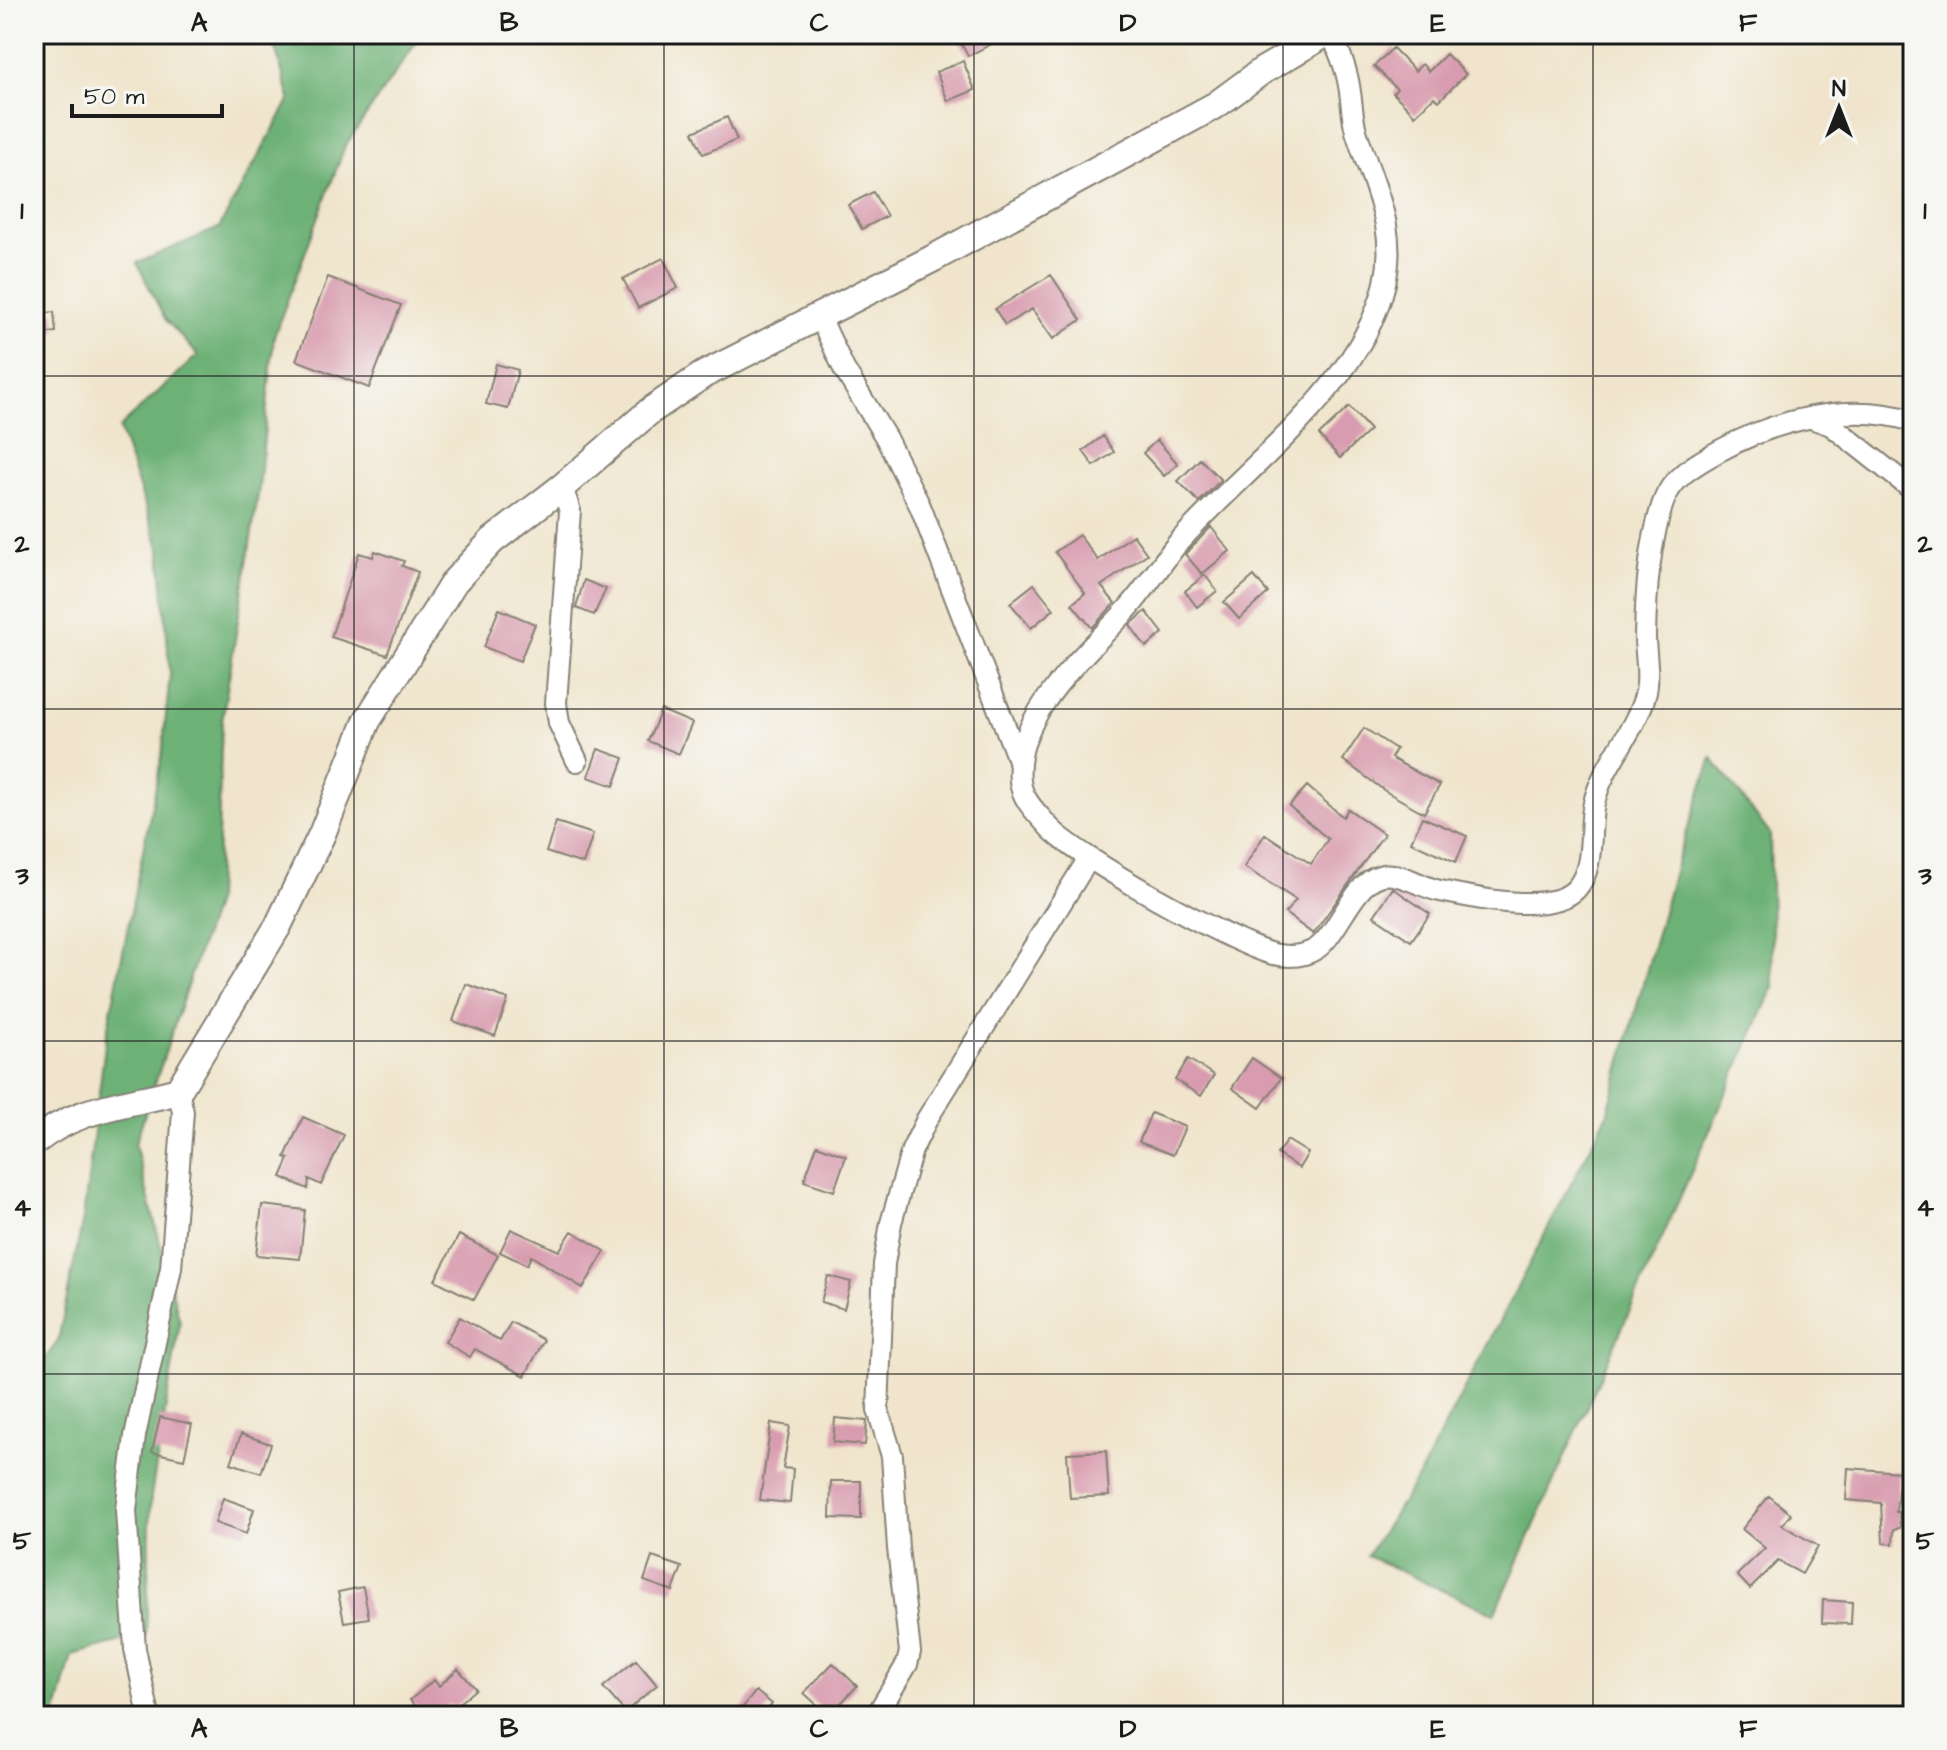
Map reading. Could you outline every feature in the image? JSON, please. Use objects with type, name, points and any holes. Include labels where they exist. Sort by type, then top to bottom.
[{"type":"street","points":[[149,1716],[135,1649],[126,1510],[135,1436],[171,1268],[183,1112],[178,1091],[278,926],[322,834],[367,721],[454,582],[492,541],[562,487],[650,411],[703,375],[932,259],[1216,105],[1262,71],[1325,34]]},
{"type":"street","points":[[1020,765],[1031,732],[1058,682],[1127,610],[1179,543],[1319,401],[1375,311],[1388,261],[1387,217],[1355,128],[1347,75],[1332,34]]},
{"type":"street","points":[[819,315],[844,369],[886,438],[920,506],[1020,765],[1023,795],[1031,807],[1059,838],[1089,858],[1239,942],[1272,954],[1295,957],[1316,949],[1361,890],[1375,878],[1389,874],[1433,889],[1527,904],[1564,900],[1582,880],[1588,867],[1596,795],[1638,718],[1648,685],[1646,609],[1652,551],[1667,493],[1692,466],[1752,433],[1785,420],[1875,415],[1913,421]]},
{"type":"street","points":[[1810,418],[1831,425],[1913,490]]},
{"type":"street","points":[[562,487],[570,511],[556,703],[559,723],[577,761]]},
{"type":"street","points":[[876,1716],[907,1664],[910,1652],[898,1548],[892,1456],[878,1410],[884,1264],[891,1223],[912,1150],[927,1119],[1089,858]]},
{"type":"street","points":[[34,1142],[51,1129],[91,1109],[178,1091]]},
{"type":"green space","points":[[271,34],[422,34],[345,146],[274,336],[259,488],[222,721],[216,899],[135,1144],[180,1322],[151,1496],[146,1636],[72,1655],[56,1716],[34,1716],[34,1374],[58,1341],[83,1219],[106,1037],[162,755],[170,674],[160,550],[119,428],[198,355],[165,319],[137,263],[219,228],[290,99]]},
{"type":"green space","points":[[1712,758],[1770,834],[1773,988],[1495,1614],[1367,1556],[1421,1472],[1607,1115],[1676,864]]},
{"type":"building","points":[[956,34],[1011,34],[968,56]]},
{"type":"building","points":[[1393,48],[1415,71],[1422,64],[1429,71],[1446,54],[1466,74],[1439,101],[1434,97],[1415,115],[1393,93],[1397,89],[1374,66]]},
{"type":"building","points":[[963,61],[975,90],[948,101],[936,72]]},
{"type":"building","points":[[727,117],[737,140],[703,154],[693,132]]},
{"type":"building","points":[[873,192],[887,216],[862,229],[848,205]]},
{"type":"building","points":[[663,258],[678,288],[638,308],[623,279]]},
{"type":"building","points":[[1051,275],[1081,320],[1053,339],[1032,309],[1005,325],[995,309]]},
{"type":"building","points":[[328,277],[401,305],[369,388],[296,360]]},
{"type":"building","points":[[54,312],[56,332],[34,335],[34,315]]},
{"type":"building","points":[[496,364],[518,370],[508,409],[486,404]]},
{"type":"building","points":[[1349,407],[1370,430],[1340,458],[1319,435]]},
{"type":"building","points":[[1103,436],[1114,452],[1094,466],[1083,451]]},
{"type":"building","points":[[1157,440],[1178,464],[1164,476],[1143,453]]},
{"type":"building","points":[[1200,459],[1221,480],[1199,502],[1178,481]]},
{"type":"building","points":[[1211,527],[1230,551],[1202,574],[1185,554]]},
{"type":"building","points":[[1079,535],[1098,560],[1133,535],[1147,554],[1101,586],[1115,603],[1092,628],[1072,604],[1085,593],[1055,552]]},
{"type":"building","points":[[375,551],[404,561],[402,566],[418,572],[387,655],[331,637],[359,553],[373,557]]},
{"type":"building","points":[[1205,575],[1217,591],[1197,607],[1185,591]]},
{"type":"building","points":[[1254,576],[1268,593],[1239,619],[1224,602]]},
{"type":"building","points":[[584,580],[606,589],[594,615],[576,608]]},
{"type":"building","points":[[1034,584],[1054,609],[1031,628],[1010,603]]},
{"type":"building","points":[[499,609],[535,624],[520,661],[484,647]]},
{"type":"building","points":[[1146,611],[1163,633],[1146,647],[1130,625]]},
{"type":"building","points":[[661,710],[692,723],[679,754],[648,741]]},
{"type":"building","points":[[1364,728],[1396,749],[1391,758],[1440,785],[1424,813],[1385,791],[1343,760]]},
{"type":"building","points":[[598,749],[624,758],[614,786],[588,777]]},
{"type":"building","points":[[1307,786],[1343,817],[1348,809],[1384,834],[1313,934],[1285,913],[1296,900],[1244,867],[1265,834],[1311,864],[1328,839],[1289,806]]},
{"type":"building","points":[[1422,817],[1467,836],[1456,862],[1411,842]]},
{"type":"building","points":[[556,822],[593,834],[583,864],[546,852]]},
{"type":"building","points":[[1393,888],[1430,914],[1411,941],[1374,916]]},
{"type":"building","points":[[466,984],[508,999],[495,1036],[453,1021]]},
{"type":"building","points":[[1252,1058],[1281,1078],[1260,1108],[1232,1088]]},
{"type":"building","points":[[1188,1059],[1214,1075],[1201,1096],[1175,1080]]},
{"type":"building","points":[[1151,1113],[1185,1127],[1173,1155],[1139,1142]]},
{"type":"building","points":[[303,1117],[344,1135],[321,1185],[309,1179],[308,1189],[281,1177],[289,1159],[285,1157]]},
{"type":"building","points":[[1287,1140],[1308,1153],[1299,1168],[1277,1154]]},
{"type":"building","points":[[817,1145],[846,1156],[834,1191],[804,1181]]},
{"type":"building","points":[[262,1205],[305,1210],[300,1259],[256,1255]]},
{"type":"building","points":[[511,1229],[559,1251],[572,1231],[605,1251],[583,1288],[531,1256],[527,1265],[500,1252]]},
{"type":"building","points":[[459,1235],[498,1255],[474,1300],[435,1280]]},
{"type":"building","points":[[828,1276],[851,1282],[844,1309],[821,1302]]},
{"type":"building","points":[[460,1317],[500,1341],[511,1322],[544,1340],[525,1376],[475,1349],[470,1357],[445,1342]]},
{"type":"building","points":[[160,1417],[192,1424],[184,1459],[152,1452]]},
{"type":"building","points":[[835,1418],[867,1421],[865,1445],[833,1442]]},
{"type":"building","points":[[771,1423],[790,1426],[783,1468],[793,1469],[790,1503],[760,1500]]},
{"type":"building","points":[[241,1434],[271,1444],[261,1473],[231,1463]]},
{"type":"building","points":[[1106,1451],[1109,1496],[1070,1498],[1067,1453]]},
{"type":"building","points":[[1848,1468],[1900,1472],[1896,1512],[1899,1512],[1900,1528],[1894,1529],[1893,1544],[1883,1543],[1881,1503],[1846,1500]]},
{"type":"building","points":[[831,1481],[861,1481],[861,1519],[830,1518]]},
{"type":"building","points":[[1769,1496],[1791,1514],[1782,1525],[1818,1546],[1802,1574],[1778,1561],[1750,1589],[1737,1575],[1765,1548],[1742,1529]]},
{"type":"building","points":[[223,1498],[254,1509],[246,1534],[215,1523]]},
{"type":"building","points":[[652,1557],[682,1567],[673,1591],[644,1581]]},
{"type":"building","points":[[363,1587],[369,1618],[344,1622],[338,1592]]},
{"type":"building","points":[[1823,1600],[1852,1602],[1851,1624],[1822,1623]]},
{"type":"building","points":[[636,1660],[657,1685],[625,1712],[603,1687]]},
{"type":"building","points":[[833,1663],[857,1686],[829,1716],[804,1693]]},
{"type":"building","points":[[458,1669],[476,1689],[453,1708],[450,1704],[436,1716],[424,1716],[410,1700],[434,1680],[439,1686]]},
{"type":"building","points":[[756,1691],[772,1704],[763,1716],[736,1716]]}]
